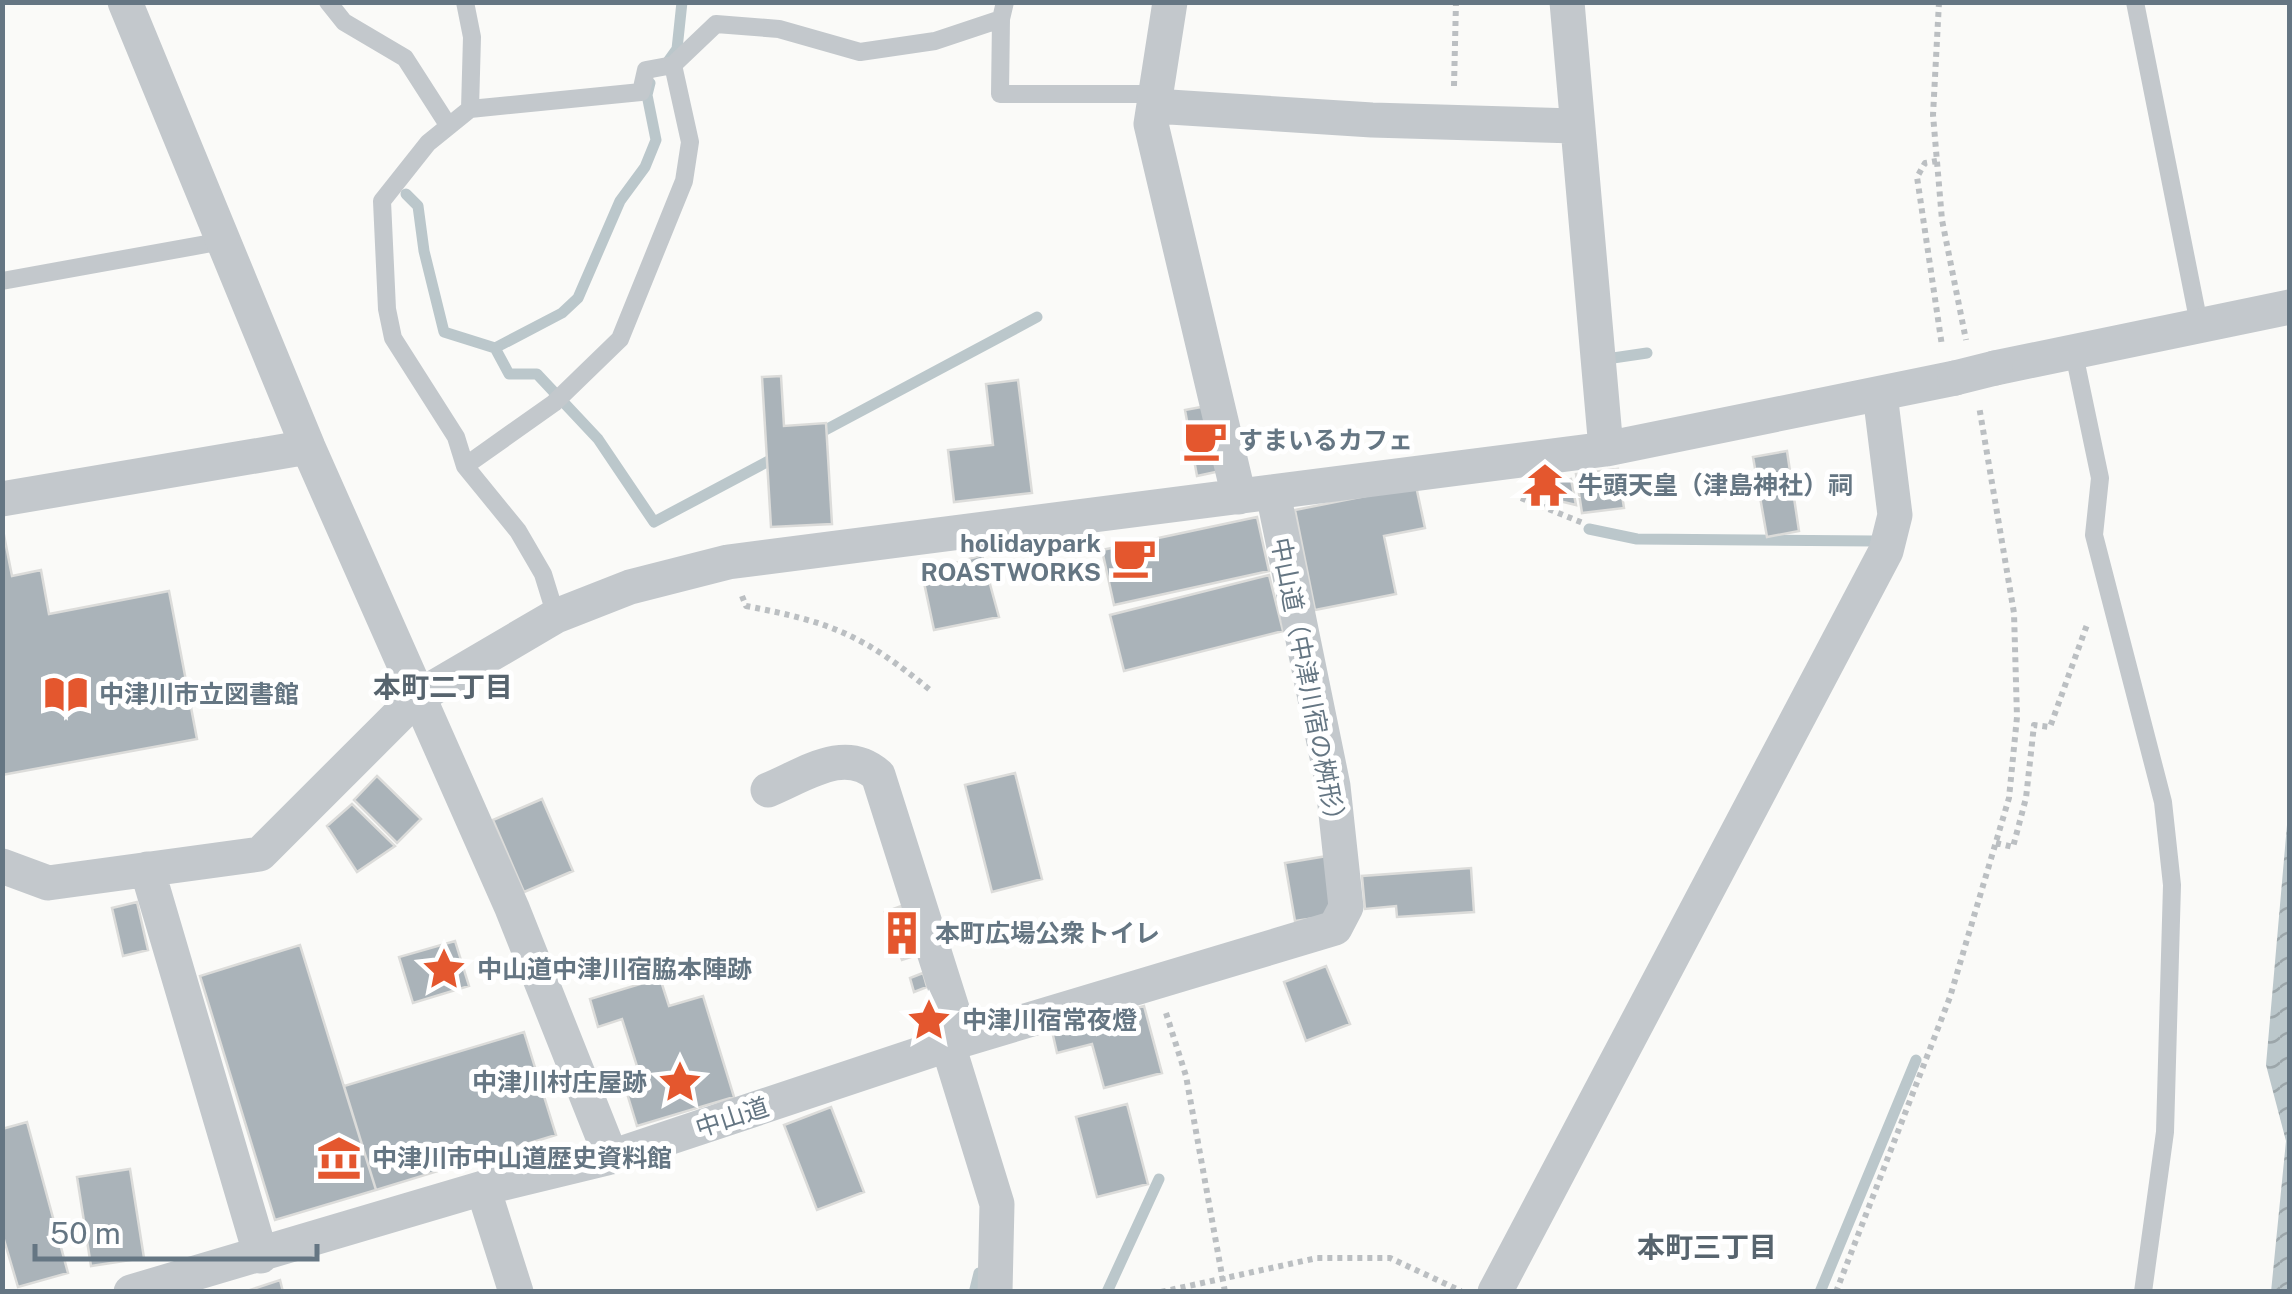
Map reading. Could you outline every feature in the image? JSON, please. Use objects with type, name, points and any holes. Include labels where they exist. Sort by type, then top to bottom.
[{"type":"street","points":[[125,2],[308,447],[512,908],[611,1157]]},
{"type":"street","name":"中山道（中津川宿の桝形）","points":[[1157,983],[1335,928],[1346,907],[1333,786],[1256,495],[1171,216],[1151,124],[1170,2]]},
{"type":"street","points":[[1567,2],[1606,449]]},
{"type":"street","points":[[1155,100],[1457,122],[1575,126]]},
{"type":"street","points":[[2,866],[48,883],[260,854],[416,698],[556,616],[630,588],[728,562],[1606,449],[2290,306]]},
{"type":"street","points":[[1495,1292],[1886,551],[1895,516],[1880,394]]},
{"type":"street","points":[[2,499],[308,447]]},
{"type":"street","points":[[768,790],[840,760],[863,761],[878,775],[997,1204],[995,1292]]},
{"type":"street","points":[[148,869],[261,1256]]},
{"type":"street","name":"中山道","points":[[131,1292],[482,1188],[611,1157],[955,1043],[1157,983]]},
{"type":"street","points":[[482,1188],[516,1292]]},
{"type":"lane","points":[[328,2],[344,22],[405,58],[448,125]]},
{"type":"lane","points":[[465,2],[472,37],[470,109]]},
{"type":"lane","points":[[2135,2],[2199,324]]},
{"type":"lane","points":[[1003,11],[1000,94],[1155,100]]},
{"type":"lane","points":[[556,616],[543,574],[518,530],[465,466],[456,437],[393,338],[386,291],[382,201],[428,143],[470,109],[641,92],[646,70],[669,65],[716,24],[779,30],[860,52],[969,33],[1003,11]]},
{"type":"lane","points":[[465,466],[560,398],[620,339],[684,181],[690,142],[669,65]]},
{"type":"lane","points":[[2,282],[223,240]]},
{"type":"lane","points":[[2073,349],[2100,478],[2094,535],[2163,802],[2172,885],[2166,1132],[2143,1292]]},
{"type":"path","points":[[1456,2],[1452,64],[1457,122]]},
{"type":"path","points":[[1836,1292],[1950,996],[2009,798],[2017,716],[2014,613],[1973,371],[1942,220],[1933,115],[1939,2]]},
{"type":"path","points":[[1937,161],[1926,163],[1918,178],[1918,191],[1942,344]]},
{"type":"path","points":[[728,562],[746,606],[815,619],[880,649],[930,690]]},
{"type":"path","points":[[1996,843],[2013,847],[2026,798],[2034,725],[2050,727],[2090,614],[2108,600]]},
{"type":"path","points":[[1157,983],[1186,1076],[1225,1292]]},
{"type":"path","points":[[1162,1292],[1318,1258],[1390,1258],[1462,1292]]},
{"type":"water","points":[[2289,802],[2290,1291],[2271,1292],[2286,1141],[2266,1065]]},
{"type":"building","points":[[781,376],[784,426],[826,423],[832,524],[771,527],[762,377]]},
{"type":"building","points":[[1018,380],[1032,493],[954,502],[948,450],[993,445],[986,384]]},
{"type":"building","name":"すまいるカフェ","points":[[1212,405],[1225,470],[1197,476],[1185,410]]},
{"type":"building","points":[[1787,451],[1799,531],[1767,537],[1753,457]]},
{"type":"building","points":[[1618,469],[1624,508],[1582,513],[1576,474]]},
{"type":"building","points":[[1571,479],[1576,505],[1555,500],[1552,483]]},
{"type":"building","points":[[1416,486],[1425,528],[1384,536],[1396,594],[1315,610],[1295,510]]},
{"type":"building","points":[[1257,517],[1269,571],[1114,605],[1102,550]]},
{"type":"building","points":[[2,525],[12,576],[41,570],[49,614],[169,591],[197,739],[2,775]]},
{"type":"building","points":[[982,555],[999,617],[934,630],[922,573]]},
{"type":"building","points":[[1269,575],[1283,631],[1124,671],[1110,615]]},
{"type":"building","points":[[1015,773],[1042,879],[992,892],[965,785]]},
{"type":"building","points":[[377,776],[421,819],[397,843],[354,800]]},
{"type":"building","points":[[542,799],[573,871],[524,892],[493,820]]},
{"type":"building","points":[[352,804],[395,846],[357,872],[327,826]]},
{"type":"building","points":[[1327,856],[1335,899],[1328,916],[1295,921],[1285,863]]},
{"type":"building","points":[[1471,868],[1474,912],[1397,917],[1396,906],[1365,909],[1362,876]]},
{"type":"building","points":[[137,902],[148,950],[123,956],[112,908]]},
{"type":"building","name":"本町広場公衆トイレ","points":[[901,906],[920,954],[902,960],[885,912]]},
{"type":"building","points":[[455,941],[469,986],[413,1003],[399,957]]},
{"type":"building","points":[[300,945],[376,1190],[275,1220],[200,976]]},
{"type":"building","points":[[1326,966],[1350,1024],[1306,1041],[1284,982]]},
{"type":"building","points":[[923,973],[927,987],[914,992],[910,978]]},
{"type":"building","points":[[660,978],[669,1006],[703,996],[734,1097],[637,1126],[626,1090],[643,1085],[622,1019],[598,1027],[590,999]]},
{"type":"building","points":[[1144,1006],[1162,1073],[1104,1088],[1092,1044],[1057,1053],[1052,1031]]},
{"type":"building","points":[[524,1032],[556,1135],[376,1190],[344,1086]]},
{"type":"building","points":[[1127,1104],[1148,1184],[1097,1197],[1076,1117]]},
{"type":"building","points":[[831,1107],[864,1192],[817,1210],[784,1125]]},
{"type":"building","points":[[27,1122],[68,1273],[18,1287],[2,1233],[2,1129]]},
{"type":"building","points":[[130,1169],[144,1258],[91,1266],[77,1177]]},
{"type":"building","points":[[280,1280],[283,1292],[244,1292]]},
{"type":"waterway","points":[[667,63],[677,49],[682,2]]},
{"type":"waterway","points":[[650,83],[647,95],[656,140],[645,167],[620,201],[578,298],[562,313],[495,348],[509,374],[537,374],[598,439],[654,522],[778,456]]},
{"type":"waterway","points":[[406,194],[418,206],[424,251],[444,332],[495,348]]},
{"type":"waterway","points":[[816,435],[1037,317]]},
{"type":"waterway","points":[[1613,358],[1647,353]]},
{"type":"waterway","points":[[1589,529],[1637,539],[1874,541]]},
{"type":"waterway","points":[[1820,1292],[1916,1060]]},
{"type":"waterway","points":[[1107,1292],[1159,1179]]},
{"type":"waterway","points":[[975,1289],[979,1273]]},
{"type":"place","name":"すまいるカフェ","points":[[1205,440]]},
{"type":"place","name":"牛頭天皇（津島神社）祠","points":[[1545,485]]},
{"type":"place","name":"holidaypark ROASTWORKS","points":[[1134,557]]},
{"type":"place","name":"中津川市立図書館","points":[[66,694]]},
{"type":"place","name":"本町広場公衆トイレ","points":[[902,933]]},
{"type":"place","name":"中山道中津川宿脇本陣跡","points":[[444,969]]},
{"type":"place","name":"中津川宿常夜燈","points":[[929,1020]]},
{"type":"place","name":"中津川村庄屋跡","points":[[680,1082]]},
{"type":"place","name":"中津川市中山道歴史資料館","points":[[339,1158]]},
{"type":"district","name":"本町二丁目","points":[[443,686]]},
{"type":"district","name":"本町三丁目","points":[[1707,1246]]}]
